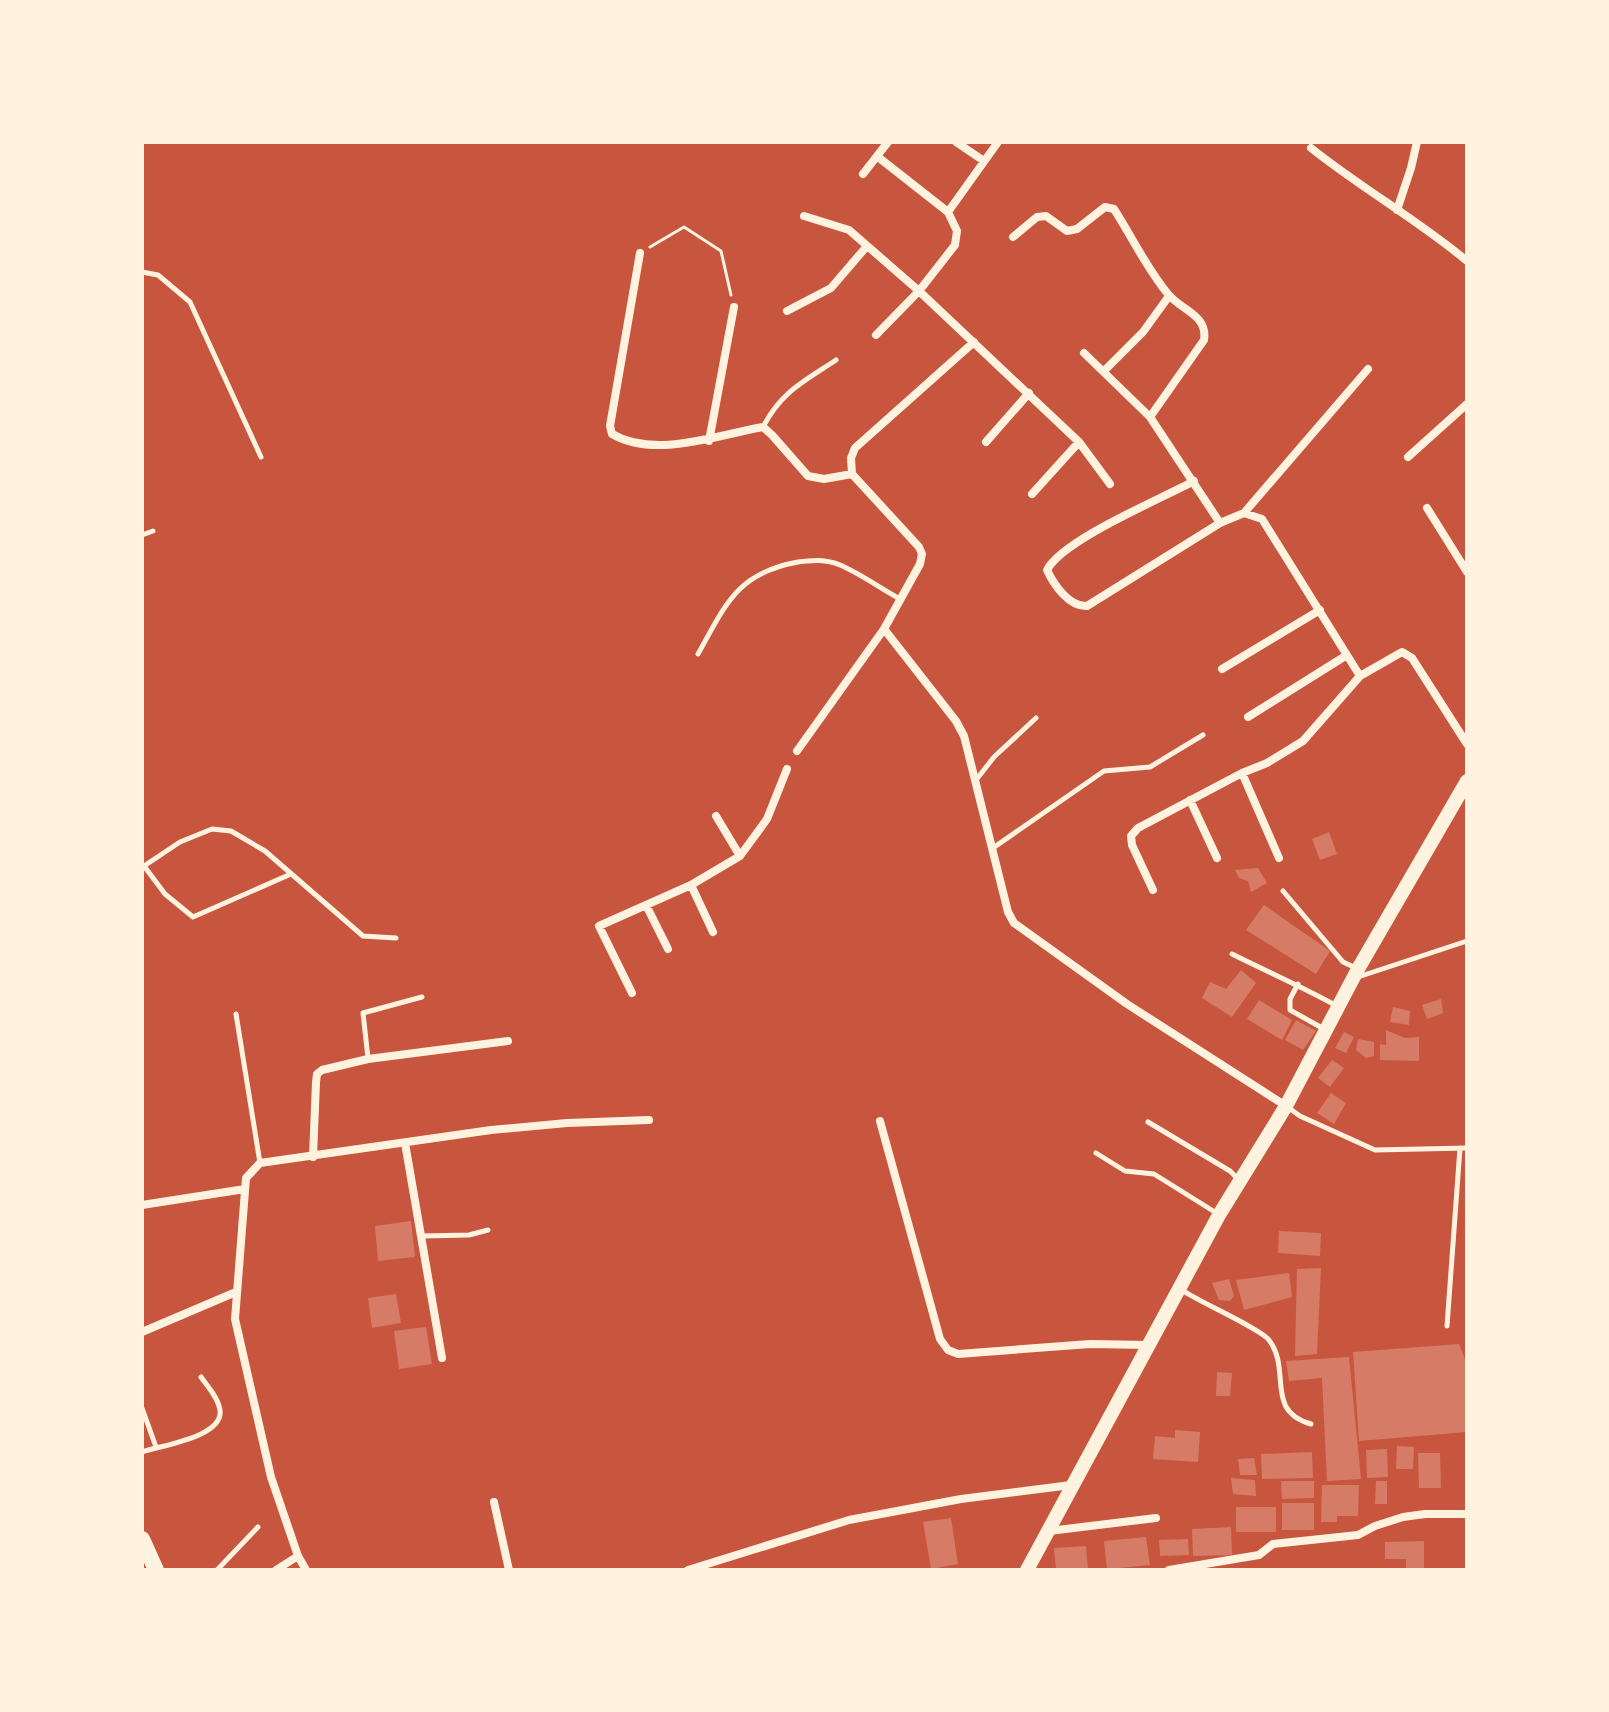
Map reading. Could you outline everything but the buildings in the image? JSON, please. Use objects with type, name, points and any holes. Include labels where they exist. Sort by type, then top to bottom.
[{"type":"highway","points":[[142,1539],[156,1570]]},
{"type":"main road","points":[[1027,1570],[1219,1215],[1286,1106],[1356,974],[1467,781]]},
{"type":"street","points":[[863,174],[888,142]]},
{"type":"street","points":[[956,142],[984,161]]},
{"type":"street","points":[[948,212],[998,142]]},
{"type":"street","points":[[1397,210],[1417,142]]},
{"type":"street","points":[[1311,148],[1350,179],[1441,239],[1467,261]]},
{"type":"street","points":[[876,335],[919,291],[955,245],[957,231],[948,212],[878,157]]},
{"type":"street","points":[[1013,237],[1037,217],[1046,216],[1067,231],[1077,229],[1105,207],[1114,209],[1169,296],[1201,321],[1204,340],[1150,417]]},
{"type":"street","points":[[804,216],[849,230],[919,291],[1079,442],[1110,484]]},
{"type":"street","points":[[787,311],[831,288],[867,246]]},
{"type":"street","points":[[640,253],[610,426],[612,434],[623,441],[665,444],[709,441],[726,433],[763,427],[808,476],[824,479],[852,474]]},
{"type":"street","points":[[1104,371],[1143,332],[1169,296]]},
{"type":"street","points":[[709,441],[734,307]]},
{"type":"street","points":[[797,751],[884,629],[920,564],[922,554],[852,474],[851,458],[855,448],[974,342]]},
{"type":"street","points":[[1084,353],[1150,417],[1220,523]]},
{"type":"street","points":[[1194,481],[1069,546],[1051,561],[1047,570],[1051,579],[1078,606],[1087,606],[1220,523],[1244,513],[1368,369]]},
{"type":"street","points":[[986,442],[1029,393]]},
{"type":"street","points":[[1408,457],[1467,404]]},
{"type":"street","points":[[1032,494],[1079,442]]},
{"type":"street","points":[[1427,508],[1467,572]]},
{"type":"street","points":[[1244,513],[1262,519],[1360,676]]},
{"type":"street","points":[[1222,669],[1320,610]]},
{"type":"street","points":[[884,629],[956,721],[964,736],[1008,912],[1014,923],[1127,1004],[1286,1106]]},
{"type":"street","points":[[1153,890],[1132,845],[1131,836],[1138,828],[1267,763],[1303,741],[1360,676],[1402,652],[1412,658],[1467,744]]},
{"type":"street","points":[[1248,717],[1347,655]]},
{"type":"street","points":[[632,993],[599,926],[691,885],[740,856],[767,819],[787,769]]},
{"type":"street","points":[[1242,773],[1279,858]]},
{"type":"street","points":[[1190,800],[1217,858]]},
{"type":"street","points":[[716,816],[740,856]]},
{"type":"street","points":[[691,885],[713,932]]},
{"type":"street","points":[[646,905],[668,949]]},
{"type":"street","points":[[313,1157],[317,1074],[322,1070],[368,1059],[508,1041]]},
{"type":"street","points":[[306,1570],[298,1556],[271,1477],[235,1319],[245,1189],[250,1171],[260,1163],[552,1124],[649,1120]]},
{"type":"street","points":[[880,1121],[940,1339],[948,1350],[958,1354],[1090,1344],[1149,1345]]},
{"type":"street","points":[[405,1143],[442,1358]]},
{"type":"street","points":[[142,1205],[245,1189]]},
{"type":"street","points":[[142,1332],[236,1292]]},
{"type":"street","points":[[692,1569],[849,1520],[961,1499],[1071,1485]]},
{"type":"street","points":[[494,1502],[509,1570]]},
{"type":"street","points":[[1169,1570],[1259,1555],[1273,1544],[1358,1535],[1403,1517],[1467,1514]]},
{"type":"street","points":[[1048,1531],[1156,1518]]},
{"type":"street","points":[[276,1570],[298,1556]]},
{"type":"lane","points":[[142,272],[158,275],[190,302],[261,457]]},
{"type":"lane","points":[[763,427],[776,404],[791,390],[836,360]]},
{"type":"lane","points":[[142,535],[153,531]]},
{"type":"lane","points":[[698,654],[729,600],[748,579],[778,566],[815,559],[839,564],[901,600]]},
{"type":"lane","points":[[975,781],[994,757],[1036,718]]},
{"type":"lane","points":[[992,849],[1104,771],[1150,767],[1203,735]]},
{"type":"lane","points":[[291,874],[193,917],[165,894],[143,866],[180,842],[212,829],[231,831],[265,851],[363,936],[396,938]]},
{"type":"lane","points":[[1283,891],[1356,974],[1467,941]]},
{"type":"lane","points":[[1232,954],[1298,984],[1338,1007]]},
{"type":"lane","points":[[1298,984],[1290,999],[1290,1010],[1326,1030]]},
{"type":"lane","points":[[368,1059],[363,1013],[367,1009],[422,997]]},
{"type":"lane","points":[[236,1014],[260,1163]]},
{"type":"lane","points":[[1286,1106],[1300,1116],[1375,1150],[1464,1148],[1447,1326]]},
{"type":"lane","points":[[1148,1122],[1230,1171],[1239,1180]]},
{"type":"lane","points":[[1096,1153],[1125,1171],[1154,1174],[1219,1215]]},
{"type":"lane","points":[[421,1236],[469,1235],[488,1230]]},
{"type":"lane","points":[[1179,1289],[1269,1339],[1277,1361],[1286,1408],[1297,1420],[1311,1424]]},
{"type":"lane","points":[[142,1452],[207,1432],[217,1425],[221,1412],[215,1396],[201,1377]]},
{"type":"lane","points":[[142,1408],[156,1447]]},
{"type":"lane","points":[[217,1570],[258,1527]]},
{"type":"path","points":[[640,253],[684,227],[721,251],[734,307]]}]
